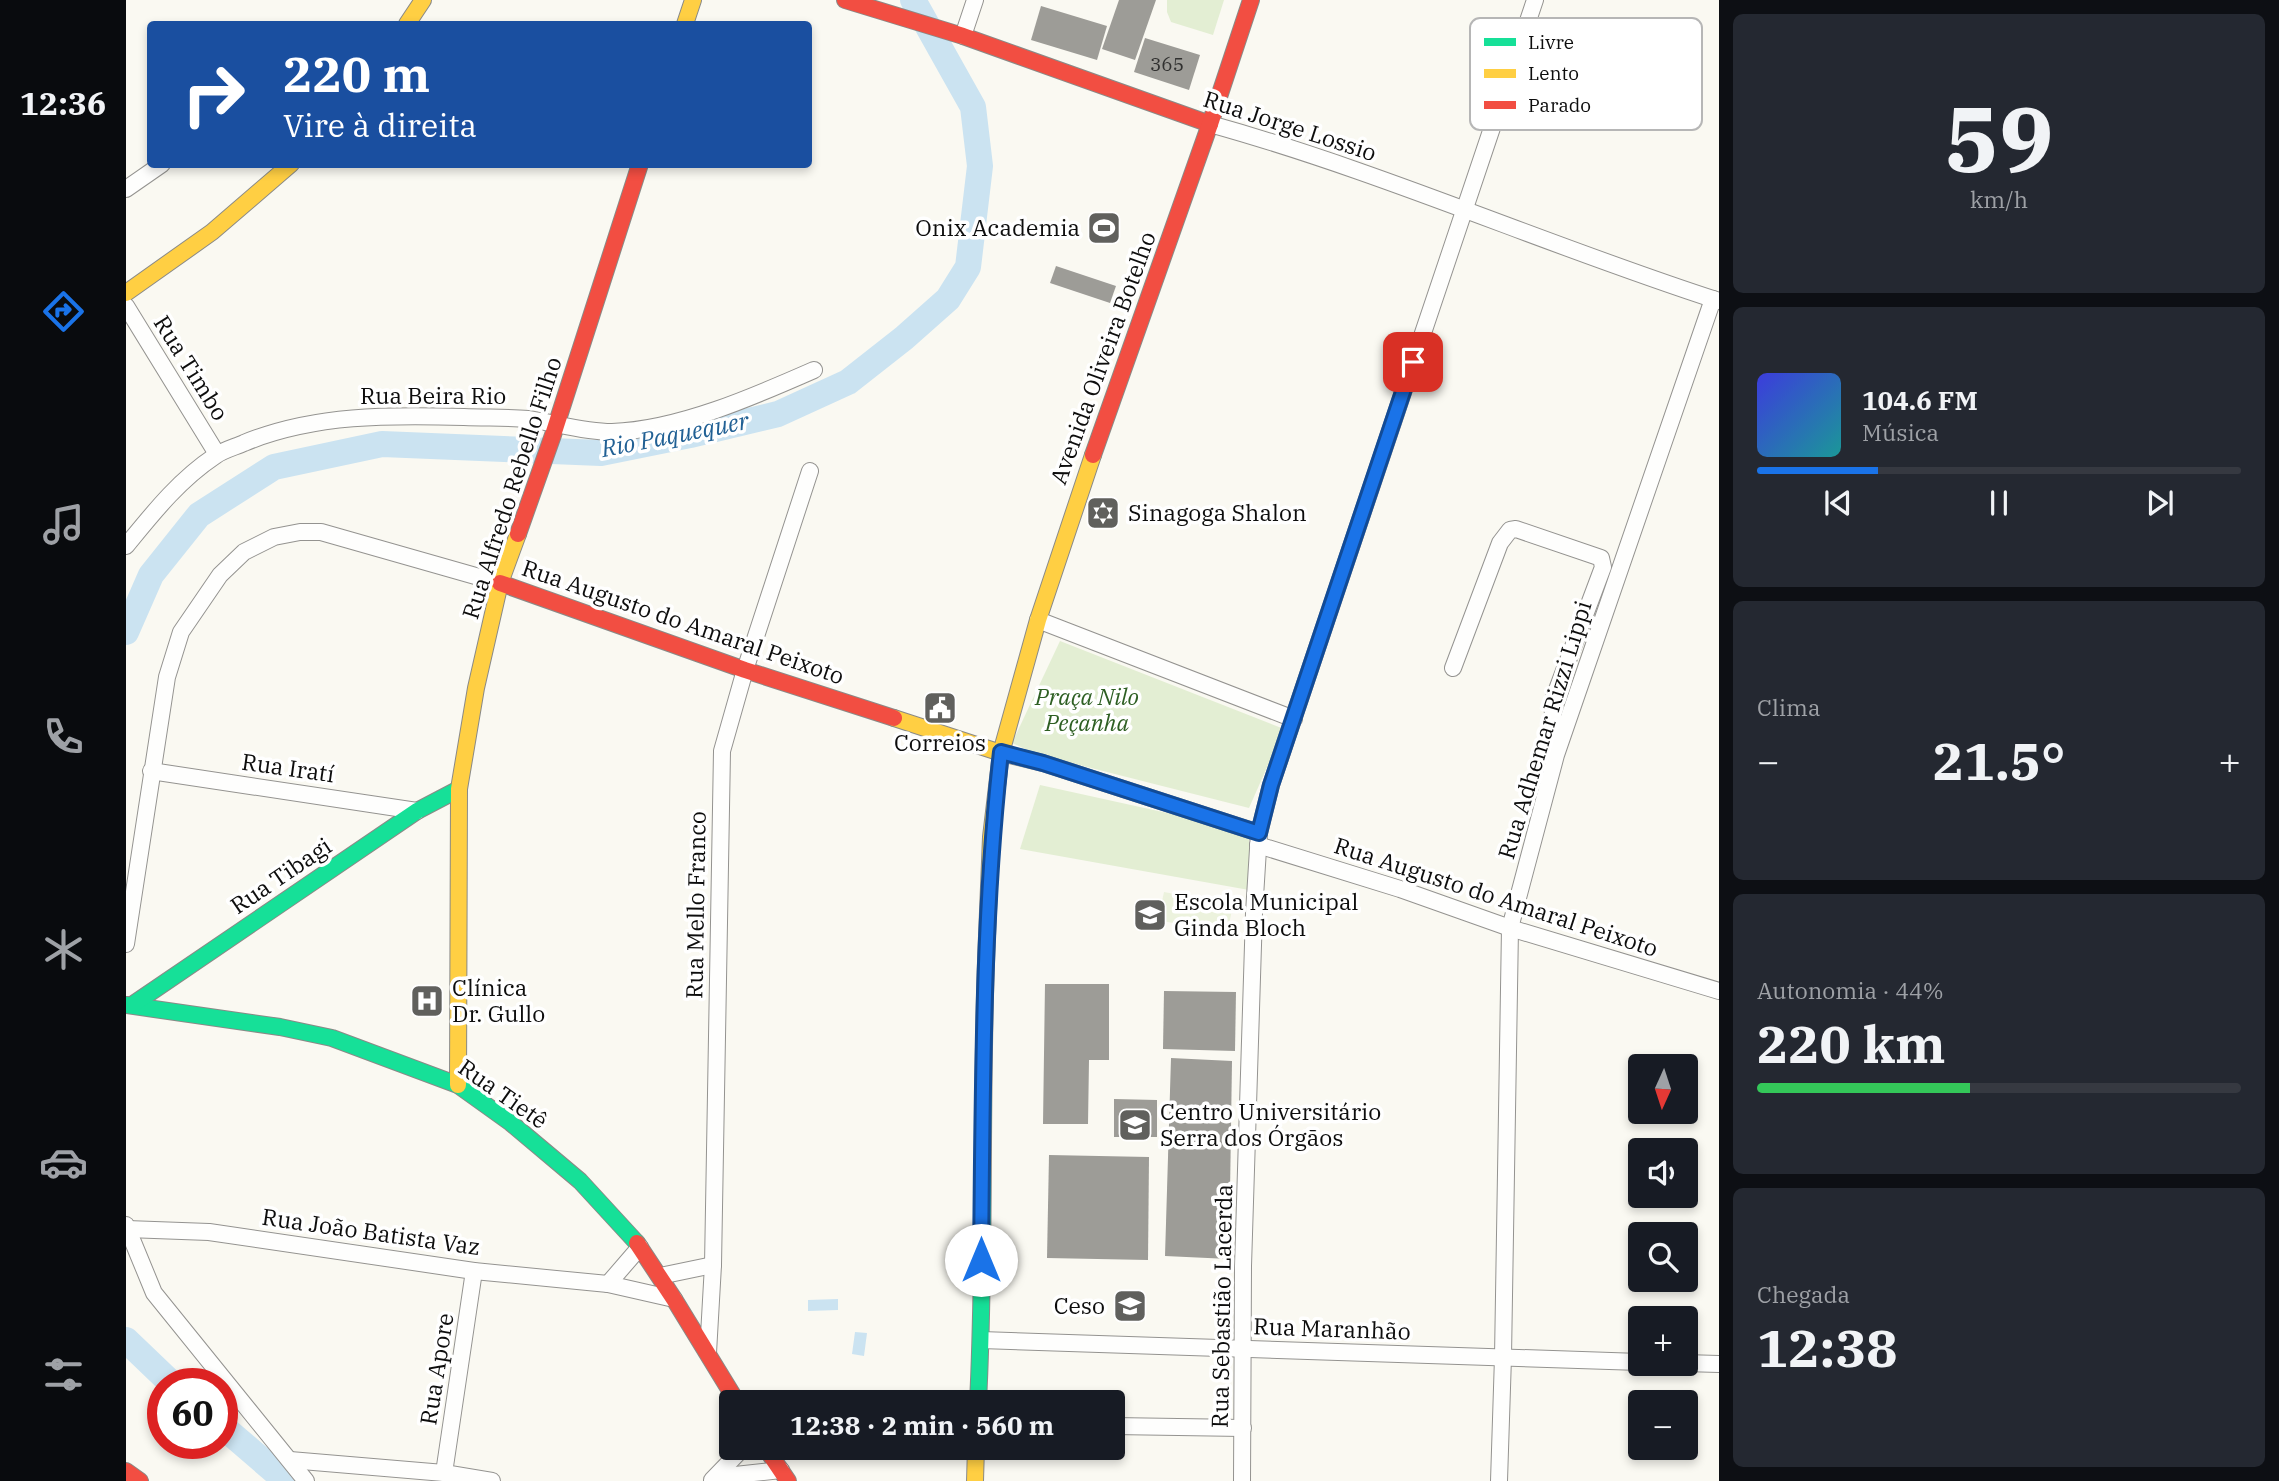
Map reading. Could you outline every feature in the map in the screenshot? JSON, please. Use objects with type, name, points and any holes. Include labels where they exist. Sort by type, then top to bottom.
[{"type":"main road","points":[[409,21],[423,0]]},
{"type":"main road","points":[[686,21],[693,0]]},
{"type":"main road","name":"Rua Jorge Lossio","points":[[845,0],[956,34],[1210,124]]},
{"type":"main road","name":"Avenida Oliveira Botelho","points":[[979,1390],[983,1020],[992,837],[1001,752],[1038,620],[1251,0]]},
{"type":"main road","points":[[126,293],[226,222],[287,168]]},
{"type":"main road","name":"Rua Alfredo Rebello Filho","points":[[458,1085],[459,789],[475,688],[500,583],[555,430],[639,168]]},
{"type":"main road","name":"Rua Augusto do Amaral Peixoto","points":[[500,583],[745,670],[1001,752]]},
{"type":"main road","name":"Rua Tibagi","points":[[129,1005],[417,811],[459,789]]},
{"type":"main road","name":"Rua Tietê","points":[[129,1005],[280,1027],[332,1038],[458,1085],[512,1123],[580,1181],[640,1247],[730,1390]]},
{"type":"main road","points":[[774,1460],[784,1476]]},
{"type":"main road","points":[[975,1481],[976,1460]]},
{"type":"main road","points":[[126,1471],[140,1481]]},
{"type":"street","points":[[956,34],[975,0]]},
{"type":"street","name":"Rua Sebastião Lacerda","points":[[1529,18],[1535,0]]},
{"type":"street","name":"Rua Jorge Lossio","points":[[1210,124],[1250,135],[1464,209],[1716,300]]},
{"type":"street","name":"Rua Sebastião Lacerda","points":[[1242,1481],[1242,1349],[1254,913],[1259,839],[1271,785],[1491,130]]},
{"type":"street","points":[[126,189],[156,168]]},
{"type":"street","name":"Rua Adhemar Rizzi Lippi","points":[[1499,1481],[1510,929],[1556,755],[1716,300]]},
{"type":"street","name":"Rua Timbo","points":[[126,306],[217,454]]},
{"type":"street","name":"Rua Beira Rio","points":[[126,546],[178,484],[217,454],[263,435],[307,424],[355,418],[410,416],[526,419],[555,430],[614,432],[703,414],[814,370]]},
{"type":"street","name":"Rua Mello Franco","points":[[708,1353],[713,1265],[722,751],[745,670],[810,471]]},
{"type":"street","points":[[1453,668],[1500,543],[1510,530],[1516,529],[1601,558],[1603,566],[1552,703],[1556,755]]},
{"type":"street","name":"Rua Augusto do Amaral Peixoto","points":[[126,944],[167,677],[181,632],[220,575],[244,552],[274,537],[300,532],[321,532],[500,583]]},
{"type":"street","points":[[1038,620],[1294,719]]},
{"type":"street","name":"Rua Augusto do Amaral Peixoto","points":[[1001,752],[1043,763],[1510,929],[1719,991]]},
{"type":"street","name":"Rua Iratí","points":[[151,771],[417,811]]},
{"type":"street","points":[[127,1227],[154,1293],[306,1481]]},
{"type":"street","name":"Rua João Batista Vaz","points":[[127,1227],[209,1232],[474,1271],[608,1283],[674,1299]]},
{"type":"street","points":[[608,1283],[640,1247]]},
{"type":"street","points":[[660,1276],[713,1265]]},
{"type":"street","name":"Rua Apore","points":[[444,1473],[474,1271]]},
{"type":"street","name":"Rua Maranhão","points":[[981,1340],[1628,1362]]},
{"type":"street","points":[[1698,1363],[1719,1364]]},
{"type":"street","points":[[1125,1426],[1243,1428]]},
{"type":"street","points":[[290,1460],[444,1473],[492,1481]]},
{"type":"street","points":[[714,1479],[732,1460]]},
{"type":"street","points":[[714,1479],[784,1476]]},
{"type":"green space","points":[[1167,0],[1224,0],[1213,35],[1171,22],[1167,12]]},
{"type":"green space","name":"Praça Nilo Peçanha","points":[[1060,641],[1284,729],[1249,808],[1036,754],[1012,743]]},
{"type":"green space","name":"Praça Nilo Peçanha","points":[[1040,785],[1249,831],[1249,890],[1020,849]]},
{"type":"green space","points":[[1164,892],[1233,905],[1227,934],[1158,920]]},
{"type":"water","points":[[838,1299],[838,1310],[808,1311],[808,1300]]},
{"type":"water","points":[[855,1332],[867,1333],[864,1356],[852,1354]]},
{"type":"building","points":[[1119,0],[1156,0],[1135,60],[1102,49]]},
{"type":"building","points":[[1041,6],[1107,26],[1097,60],[1031,40]]},
{"type":"building","points":[[1145,38],[1200,55],[1189,90],[1134,72]]},
{"type":"building","points":[[1056,266],[1116,286],[1110,303],[1050,283]]},
{"type":"building","points":[[1045,984],[1109,984],[1109,1060],[1089,1060],[1088,1124],[1043,1124]]},
{"type":"building","points":[[1164,991],[1236,992],[1235,1051],[1163,1049]]},
{"type":"building","points":[[1171,1058],[1232,1061],[1229,1259],[1165,1256]]},
{"type":"building","points":[[1114,1099],[1157,1100],[1157,1137],[1114,1137]]},
{"type":"building","points":[[1049,1155],[1149,1157],[1148,1260],[1047,1258]]},
{"type":"waterway","name":"Rio Paquequer","points":[[126,632],[151,575],[199,515],[274,467],[382,444],[601,453],[690,435],[778,414],[848,382],[904,338],[948,299],[968,267],[980,166],[973,107],[913,0]]},
{"type":"waterway","name":"Rio Paquequer","points":[[126,1340],[155,1368]]},
{"type":"waterway","name":"Rio Paquequer","points":[[238,1440],[286,1481]]},
{"type":"traffic: fast","points":[[132,1005],[417,811],[459,789]]},
{"type":"traffic: fast","points":[[978,1390],[987,936]]},
{"type":"traffic: fast","points":[[126,1005],[280,1027],[332,1038],[458,1085],[511,1123],[580,1181],[637,1243]]},
{"type":"traffic: slow","points":[[409,21],[423,0]]},
{"type":"traffic: slow","points":[[686,21],[693,0]]},
{"type":"traffic: slow","points":[[126,293],[212,232],[286,168]]},
{"type":"traffic: slow","points":[[987,936],[991,837],[1001,753],[1038,620],[1093,455]]},
{"type":"traffic: slow","points":[[458,1085],[459,789],[476,688],[500,583],[518,534]]},
{"type":"traffic: slow","points":[[894,718],[1001,753]]},
{"type":"traffic: slow","points":[[975,1481],[976,1460]]},
{"type":"traffic: jam","points":[[845,0],[963,36],[1210,124]]},
{"type":"traffic: jam","points":[[1093,455],[1251,0]]},
{"type":"traffic: jam","points":[[518,534],[553,435],[639,168]]},
{"type":"traffic: jam","points":[[500,583],[745,670],[894,718]]},
{"type":"traffic: jam","points":[[637,1243],[730,1390]]},
{"type":"traffic: jam","points":[[774,1460],[788,1481]]},
{"type":"traffic: jam","points":[[126,1471],[140,1481]]},
{"type":"place","name":"Onix Academia","points":[[1104,228]]},
{"type":"place","name":"Sinagoga Shalon","points":[[1103,513]]},
{"type":"place","name":"Correios","points":[[940,708]]},
{"type":"place","name":"Escola Municipal Ginda Bloch","points":[[1150,915]]},
{"type":"place","name":"Clínica Dr. Gullo","points":[[427,1001]]},
{"type":"place","name":"Centro Universitário Serra dos Órgãos","points":[[1135,1125]]},
{"type":"place","name":"Ceso","points":[[1130,1306]]},
{"type":"route","points":[[981,1260],[983,1020],[992,837],[1001,752],[1259,833],[1271,785],[1413,362]]}]
